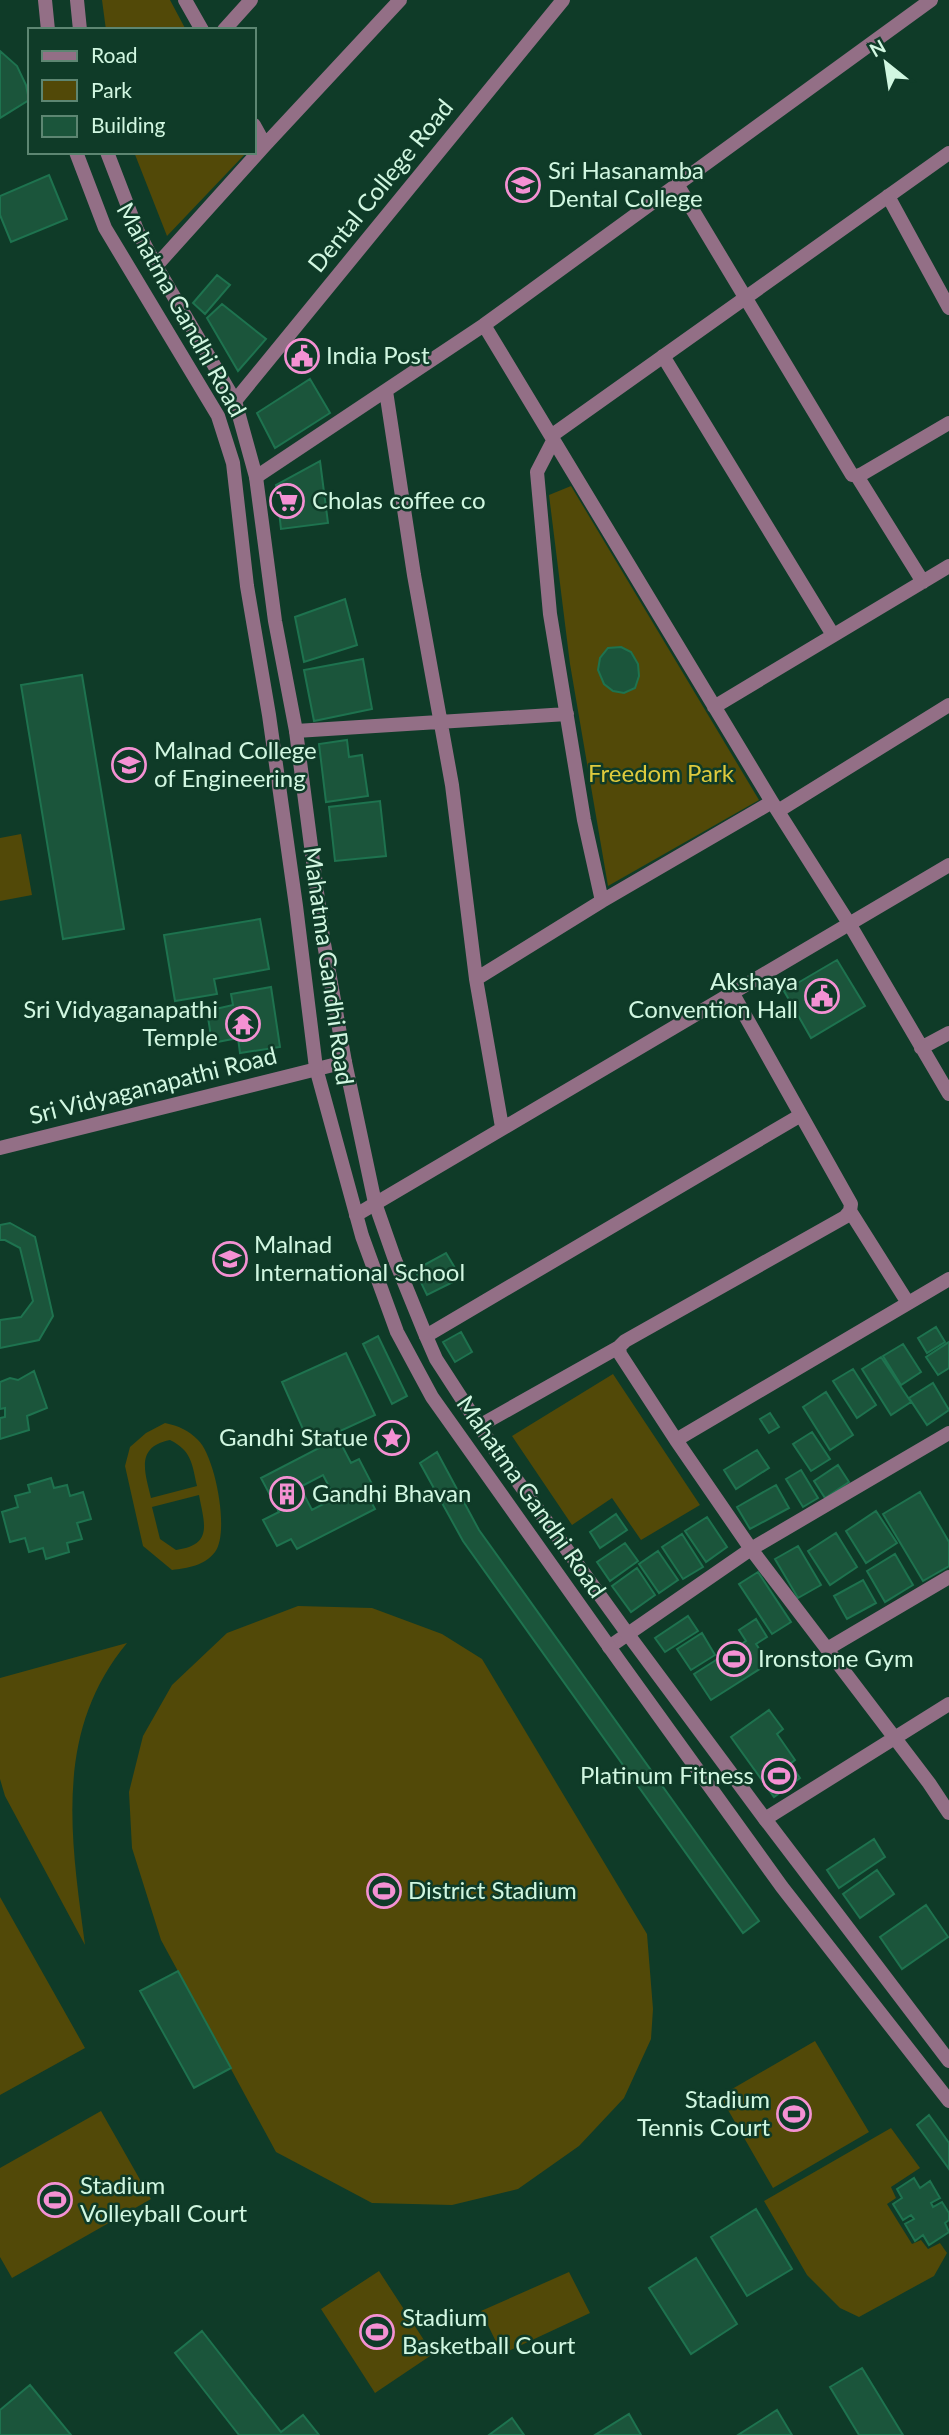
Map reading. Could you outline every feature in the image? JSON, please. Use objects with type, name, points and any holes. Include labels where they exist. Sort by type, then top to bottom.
[{"type":"street","points":[[45,0],[48,28]]},
{"type":"street","points":[[77,0],[80,28]]},
{"type":"street","points":[[185,0],[201,28]]},
{"type":"street","points":[[226,28],[251,0]]},
{"type":"street","points":[[156,266],[400,0]]},
{"type":"street","points":[[256,477],[484,325],[931,0]]},
{"type":"street","name":"Dental College Road","points":[[218,416],[235,401],[560,1]]},
{"type":"street","points":[[256,129],[265,145]]},
{"type":"street","points":[[601,901],[584,820],[550,614],[537,471],[552,438],[949,153]]},
{"type":"street","name":"Mahatma Gandhi Road","points":[[77,154],[106,228],[218,416],[233,463],[247,586],[269,715],[316,1068],[362,1236],[397,1332],[432,1397],[609,1647],[819,1936],[949,2101]]},
{"type":"street","name":"Mahatma Gandhi Road","points":[[108,154],[137,230],[235,401],[256,477],[275,621],[296,731],[323,938],[345,1062],[375,1203],[395,1260],[436,1359],[480,1426],[627,1633],[949,2062]]},
{"type":"street","points":[[677,184],[852,475],[857,476],[923,582]]},
{"type":"street","points":[[888,196],[949,307]]},
{"type":"street","points":[[484,325],[775,807],[850,925],[949,1094]]},
{"type":"street","points":[[663,356],[833,635]]},
{"type":"street","points":[[386,391],[414,575],[452,785],[476,979],[502,1127]]},
{"type":"street","points":[[857,476],[949,423]]},
{"type":"street","points":[[239,516],[260,512]]},
{"type":"street","points":[[715,707],[949,566]]},
{"type":"street","points":[[476,979],[601,901],[775,807],[949,705]]},
{"type":"street","points":[[296,731],[567,714]]},
{"type":"street","points":[[356,1215],[949,865]]},
{"type":"street","points":[[733,994],[850,1204],[850,1211],[908,1303]]},
{"type":"street","points":[[921,1048],[949,1033]]},
{"type":"street","name":"Sri Vidyaganapathi Road","points":[[0,1148],[345,1062]]},
{"type":"street","points":[[426,1336],[801,1115]]},
{"type":"street","points":[[480,1426],[845,1217],[850,1211]]},
{"type":"street","points":[[676,1440],[949,1279]]},
{"type":"street","points":[[619,1347],[620,1354],[676,1440],[751,1549],[949,1813]]},
{"type":"street","points":[[609,1647],[751,1549],[949,1433]]},
{"type":"street","points":[[827,1649],[949,1577]]},
{"type":"street","points":[[765,1819],[949,1704]]},
{"type":"street","points":[[819,1936],[842,1922]]},
{"type":"green space","points":[[102,0],[170,0],[185,28],[106,28]]},
{"type":"green space","points":[[135,154],[245,154],[167,236]]},
{"type":"green space","name":"Freedom Park","points":[[571,486],[759,800],[608,886],[570,664],[549,495]]},
{"type":"green space","points":[[21,834],[32,895],[0,901],[0,838]]},
{"type":"green space","points":[[613,1374],[700,1505],[641,1540],[612,1498],[572,1525],[512,1436]]},
{"type":"green space","points":[[165,1423],[179,1427],[198,1440],[210,1461],[221,1512],[219,1542],[211,1557],[195,1566],[172,1570],[143,1546],[125,1466],[130,1447],[146,1433]],"holes":[[[170,1440],[187,1454],[197,1486],[151,1498],[145,1470],[147,1455],[151,1448]],[[199,1495],[204,1531],[196,1543],[176,1550],[160,1539],[152,1507]]]},
{"type":"green space","name":"District Stadium","points":[[298,1606],[372,1608],[442,1634],[482,1659],[647,1934],[653,2009],[651,2039],[624,2098],[579,2146],[518,2189],[452,2205],[372,2203],[276,2152],[161,1940],[132,1848],[129,1792],[143,1736],[172,1685],[227,1633]]},
{"type":"green space","points":[[127,1643],[103,1677],[87,1713],[78,1750],[73,1788],[73,1826],[85,1945],[5,1796],[0,1779],[0,1678]]},
{"type":"green space","points":[[0,1897],[85,2048],[0,2095]]},
{"type":"green space","name":"Stadium Tennis Court","points":[[815,2041],[869,2132],[773,2188],[720,2096]]},
{"type":"green space","points":[[101,2111],[151,2199],[12,2278],[0,2257],[0,2168]]},
{"type":"green space","points":[[891,2128],[920,2168],[891,2187],[896,2198],[887,2204],[912,2244],[921,2240],[928,2249],[940,2243],[947,2253],[934,2276],[859,2317],[840,2308],[807,2275],[764,2201]]},
{"type":"green space","name":"Stadium Basketball Court","points":[[379,2271],[433,2354],[375,2393],[321,2309]]},
{"type":"green space","points":[[569,2272],[590,2313],[502,2354],[481,2311]]},
{"type":"building","points":[[0,51],[17,66],[26,85],[28,101],[0,118]]},
{"type":"building","points":[[49,175],[67,219],[11,242],[0,215],[0,196]]},
{"type":"building","points":[[217,275],[230,285],[205,314],[193,303]]},
{"type":"building","points":[[222,304],[266,339],[238,371],[207,318]]},
{"type":"building","points":[[310,379],[330,413],[275,448],[257,413]]},
{"type":"building","points":[[320,461],[328,523],[281,529],[276,485]]},
{"type":"building","points":[[345,599],[357,645],[304,662],[295,617]]},
{"type":"building","points":[[621,647],[631,652],[638,664],[639,676],[635,688],[624,693],[613,691],[604,684],[598,670],[600,658],[608,648]]},
{"type":"building","points":[[363,659],[372,709],[314,721],[304,670]]},
{"type":"building","points":[[82,675],[124,929],[63,939],[21,685]]},
{"type":"building","points":[[347,740],[349,757],[362,755],[368,796],[326,802],[319,744]]},
{"type":"building","points":[[380,801],[386,856],[335,861],[329,807]]},
{"type":"building","points":[[260,919],[269,969],[214,979],[217,994],[175,1001],[164,935]]},
{"type":"building","points":[[837,960],[865,1006],[811,1038],[784,991]]},
{"type":"building","name":"Sri Vidyaganapathi Temple","points":[[271,987],[280,1047],[240,1053],[238,1038],[212,1043],[207,1011],[233,1005],[231,994]]},
{"type":"building","points":[[10,1223],[35,1237],[53,1316],[39,1340],[0,1348],[0,1320],[21,1317],[33,1301],[20,1248],[0,1240],[0,1225]]},
{"type":"building","points":[[446,1253],[461,1278],[427,1295],[415,1270]]},
{"type":"building","points":[[936,1327],[945,1342],[927,1353],[918,1338]]},
{"type":"building","points":[[461,1332],[472,1352],[455,1362],[443,1342]]},
{"type":"building","points":[[378,1336],[407,1396],[392,1404],[363,1344]]},
{"type":"building","points":[[949,1342],[949,1368],[938,1375],[926,1357]]},
{"type":"building","points":[[903,1344],[921,1372],[901,1385],[883,1356]]},
{"type":"building","points":[[346,1353],[375,1415],[310,1445],[282,1382]]},
{"type":"building","points":[[881,1357],[911,1402],[891,1415],[862,1369]]},
{"type":"building","points":[[853,1369],[876,1405],[857,1418],[833,1381]]},
{"type":"building","points":[[34,1371],[47,1408],[27,1416],[29,1430],[0,1439],[0,1418],[5,1417],[5,1408],[0,1409],[0,1382],[10,1378],[18,1380]]},
{"type":"building","points":[[933,1383],[949,1410],[927,1425],[909,1398]]},
{"type":"building","points":[[826,1392],[853,1435],[830,1450],[803,1407]]},
{"type":"building","points":[[770,1413],[779,1427],[769,1433],[760,1419]]},
{"type":"building","points":[[812,1432],[830,1459],[811,1471],[793,1444]]},
{"type":"building","name":"Gandhi Bhavan","points":[[338,1438],[351,1463],[359,1459],[373,1486],[365,1490],[375,1509],[297,1549],[291,1539],[277,1546],[263,1520],[279,1512],[261,1478]],"holes":[[[323,1475],[335,1498],[312,1510],[300,1487]]]},
{"type":"building","points":[[757,1450],[769,1468],[736,1489],[724,1470]]},
{"type":"building","points":[[437,1452],[479,1530],[759,1921],[743,1933],[463,1541],[420,1463]]},
{"type":"building","points":[[838,1465],[849,1482],[825,1498],[814,1481]]},
{"type":"building","points":[[801,1470],[818,1498],[803,1507],[786,1479]]},
{"type":"building","points":[[51,1478],[54,1488],[67,1485],[70,1496],[83,1492],[91,1519],[77,1523],[82,1539],[67,1543],[69,1552],[46,1559],[43,1548],[29,1552],[25,1538],[10,1542],[2,1512],[18,1507],[15,1496],[30,1492],[28,1485]]},
{"type":"building","points":[[776,1485],[789,1508],[750,1529],[737,1507]]},
{"type":"building","points":[[920,1492],[949,1542],[949,1566],[923,1581],[883,1514]]},
{"type":"building","points":[[876,1511],[897,1543],[866,1563],[846,1531]]},
{"type":"building","points":[[616,1514],[627,1530],[600,1548],[590,1532]]},
{"type":"building","points":[[707,1517],[727,1547],[706,1562],[685,1531]]},
{"type":"building","points":[[836,1533],[857,1567],[830,1585],[808,1551]]},
{"type":"building","points":[[682,1534],[703,1567],[683,1579],[662,1547]]},
{"type":"building","points":[[625,1543],[638,1561],[610,1581],[597,1562]]},
{"type":"building","points":[[798,1546],[821,1585],[798,1598],[775,1559]]},
{"type":"building","points":[[658,1551],[678,1580],[659,1593],[639,1564]]},
{"type":"building","points":[[895,1554],[913,1585],[885,1602],[867,1571]]},
{"type":"building","points":[[637,1568],[655,1595],[631,1612],[612,1586]]},
{"type":"building","points":[[758,1572],[791,1622],[772,1634],[739,1584]]},
{"type":"building","points":[[863,1580],[876,1603],[847,1619],[834,1596]]},
{"type":"building","points":[[688,1616],[698,1631],[665,1652],[655,1638]]},
{"type":"building","points":[[756,1619],[767,1637],[756,1644],[769,1663],[711,1700],[694,1674],[746,1641],[739,1630]]},
{"type":"building","points":[[702,1633],[715,1655],[691,1670],[677,1649]]},
{"type":"building","points":[[769,1710],[783,1729],[777,1734],[795,1760],[790,1764],[800,1778],[774,1797],[731,1737]]},
{"type":"building","points":[[874,1839],[885,1857],[839,1888],[827,1870]]},
{"type":"building","points":[[877,1870],[894,1894],[860,1918],[843,1894]]},
{"type":"building","points":[[926,1905],[948,1937],[902,1969],[880,1937]]},
{"type":"building","points":[[178,1971],[231,2068],[194,2088],[140,1991]]},
{"type":"building","points":[[929,2115],[949,2143],[949,2169],[917,2125]]},
{"type":"building","points":[[914,2178],[920,2188],[930,2181],[940,2198],[931,2203],[933,2207],[942,2202],[949,2213],[949,2220],[945,2223],[949,2232],[929,2245],[923,2235],[915,2241],[905,2224],[914,2219],[911,2215],[903,2220],[893,2204],[902,2198],[897,2189]]},
{"type":"building","points":[[756,2209],[792,2269],[747,2296],[711,2237]]},
{"type":"building","points":[[696,2258],[737,2324],[691,2354],[649,2288]]},
{"type":"building","points":[[202,2331],[281,2432],[303,2415],[319,2435],[239,2435],[175,2353]]},
{"type":"building","points":[[862,2368],[903,2435],[859,2435],[830,2387]]},
{"type":"building","points":[[30,2385],[71,2435],[0,2435],[0,2410]]},
{"type":"building","points":[[777,2410],[792,2435],[738,2435]]},
{"type":"building","points":[[629,2414],[641,2435],[595,2435]]},
{"type":"building","points":[[512,2418],[524,2435],[489,2435]]},
{"type":"place","name":"Sri Hasanamba Dental College","points":[[523,185]]},
{"type":"place","name":"India Post","points":[[302,356]]},
{"type":"place","name":"Cholas coffee co","points":[[287,501]]},
{"type":"place","name":"Malnad College of Engineering","points":[[129,765]]},
{"type":"place","name":"Akshaya Convention Hall","points":[[822,996]]},
{"type":"place","name":"Sri Vidyaganapathi Temple","points":[[243,1024]]},
{"type":"place","name":"Malnad International School","points":[[230,1259]]},
{"type":"place","name":"Gandhi Statue","points":[[392,1438]]},
{"type":"place","name":"Gandhi Bhavan","points":[[287,1494]]},
{"type":"place","name":"Ironstone Gym","points":[[734,1659]]},
{"type":"place","name":"Platinum Fitness","points":[[779,1776]]},
{"type":"place","name":"District Stadium","points":[[384,1891]]},
{"type":"place","name":"Stadium Tennis Court","points":[[794,2114]]},
{"type":"place","name":"Stadium Volleyball Court","points":[[55,2200]]},
{"type":"place","name":"Stadium Basketball Court","points":[[377,2332]]}]
